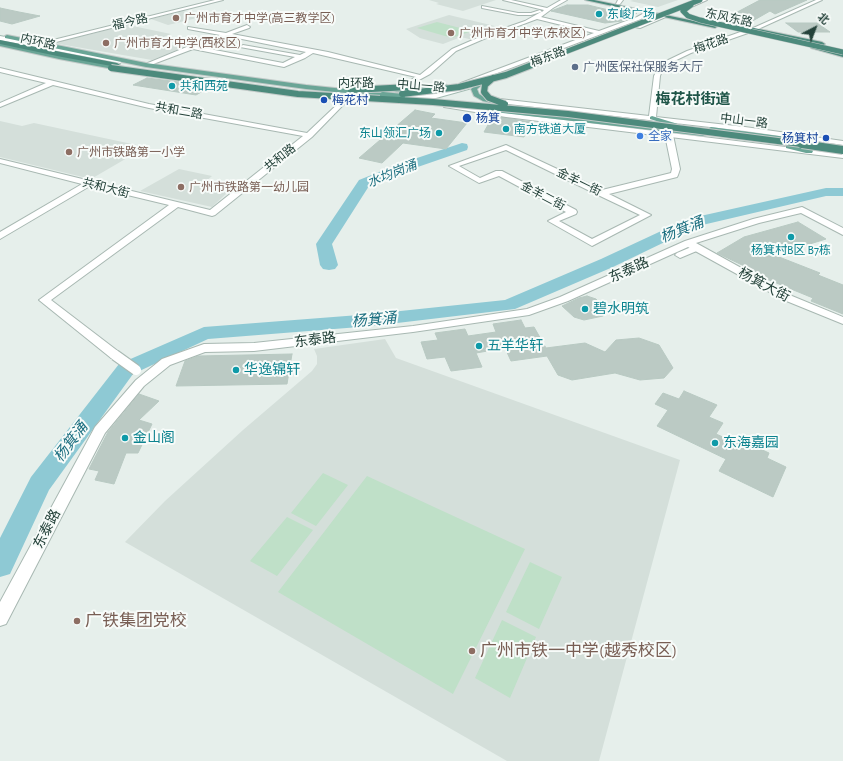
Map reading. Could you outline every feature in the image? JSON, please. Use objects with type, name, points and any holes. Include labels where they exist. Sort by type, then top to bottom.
[{"type":"highway","name":"东风东路","points":[[587,0],[754,29],[843,51]]},
{"type":"highway","name":"东风东路","points":[[602,0],[619,2],[843,55]]},
{"type":"highway","points":[[636,21],[686,0]]},
{"type":"highway","name":"内环路","points":[[0,44],[117,65],[313,89],[369,90],[443,83],[493,73],[543,56],[691,0]]},
{"type":"highway","points":[[702,0],[685,8],[683,11],[688,16],[700,20],[843,51]]},
{"type":"highway","name":"内环路","points":[[0,44],[105,67],[219,83],[298,92],[348,95],[403,94],[446,89],[479,82],[514,72],[702,0]]},
{"type":"highway","points":[[543,56],[489,80],[484,87],[484,92],[489,98],[506,104],[568,114]]},
{"type":"highway","points":[[219,83],[298,94],[433,102],[568,114],[747,136],[843,150]]},
{"type":"highway","points":[[313,89],[504,103],[843,143]]},
{"type":"main road","name":"中山一路","points":[[0,37],[146,65],[347,96],[383,95],[436,98],[783,138],[843,150]]},
{"type":"main road","name":"中山一路","points":[[0,44],[76,60],[134,70],[247,86],[446,106],[843,150]]},
{"type":"main road","points":[[347,96],[462,84]]},
{"type":"main road","points":[[480,84],[474,89],[476,95],[485,100],[507,106]]},
{"type":"main road","points":[[652,118],[679,126]]},
{"type":"main road","points":[[783,138],[803,137]]},
{"type":"main road","points":[[776,143],[809,151]]},
{"type":"street","name":"福今路","points":[[40,44],[221,0]]},
{"type":"street","points":[[505,0],[545,9]]},
{"type":"street","points":[[484,7],[518,14],[531,14],[542,11],[565,0]]},
{"type":"street","name":"梅东路","points":[[329,94],[436,98],[480,84],[554,57],[665,14],[695,0]]},
{"type":"street","points":[[665,14],[702,0]]},
{"type":"street","points":[[754,29],[820,0]]},
{"type":"street","points":[[397,90],[422,77],[441,63],[454,50],[484,37],[514,28],[537,18],[545,9]]},
{"type":"street","points":[[650,12],[566,46],[462,84],[442,89],[438,91],[436,98],[437,102],[446,106],[506,115],[843,156]]},
{"type":"street","name":"梅东路","points":[[462,84],[498,75],[572,48],[649,17],[650,12]]},
{"type":"street","points":[[537,18],[600,33]]},
{"type":"street","points":[[146,65],[247,27]]},
{"type":"street","points":[[190,28],[312,51],[422,77]]},
{"type":"street","name":"梅花路","points":[[652,118],[657,76],[662,65],[669,60],[694,50],[746,32]]},
{"type":"street","points":[[0,37],[90,56],[132,62]]},
{"type":"street","points":[[566,46],[572,48]]},
{"type":"street","points":[[191,47],[284,65],[312,51]]},
{"type":"street","points":[[243,47],[310,59]]},
{"type":"street","name":"共和二路","points":[[0,70],[149,106],[309,135]]},
{"type":"street","points":[[134,70],[154,77],[268,92],[368,98]]},
{"type":"street","points":[[0,105],[51,83]]},
{"type":"street","points":[[247,86],[268,92]]},
{"type":"street","points":[[476,95],[495,100],[652,118],[843,143]]},
{"type":"street","name":"共和路","points":[[212,213],[309,135],[347,96]]},
{"type":"street","points":[[611,124],[640,121],[652,118],[687,133]]},
{"type":"street","points":[[601,193],[674,175],[676,169],[672,158],[669,135]]},
{"type":"street","name":"金羊一街","points":[[453,166],[506,147],[647,215],[592,243]]},
{"type":"street","name":"共和大街","points":[[0,161],[212,213]]},
{"type":"street","points":[[0,171],[13,165]]},
{"type":"street","name":"金羊二街","points":[[453,166],[480,181],[500,173],[572,212],[552,221],[592,243]]},
{"type":"street","points":[[0,236],[89,183]]},
{"type":"street","points":[[147,377],[115,355],[44,300],[175,205]]},
{"type":"street","name":"东泰路","points":[[0,618],[100,430],[140,383],[166,362],[204,348],[254,347],[413,329],[529,312],[756,221],[802,210],[843,232]]},
{"type":"street","points":[[680,255],[692,246]]},
{"type":"street","name":"杨箕大街","points":[[692,246],[788,298],[843,321]]},
{"type":"shaded area","points":[[429,0],[496,0],[463,11],[436,4],[439,3]]},
{"type":"shaded area","points":[[678,0],[658,7],[630,1]]},
{"type":"shaded area","name":"广州市育才中学(高三教学区)","points":[[183,11],[201,17],[168,25],[151,19]]},
{"type":"shaded area","name":"广州市育才中学(东校区)","points":[[449,15],[503,28],[473,40],[461,37],[443,44],[420,38],[406,29]]},
{"type":"shaded area","name":"广州市育才中学(西校区)","points":[[128,25],[171,34],[151,42],[184,47],[152,60],[53,43]]},
{"type":"shaded area","name":"广州市铁路第一小学","points":[[0,121],[22,126],[34,123],[146,147],[91,179],[0,157]]},
{"type":"shaded area","name":"广州市铁路第一幼儿园","points":[[179,169],[212,176],[203,184],[229,191],[212,207],[140,191]]},
{"type":"shaded area","name":"广州市铁一中学(越秀校区)","points":[[385,339],[396,358],[680,460],[599,761],[507,761],[125,542],[165,501],[243,430],[312,371],[317,364],[317,356],[314,349]]},
{"type":"green space","points":[[437,22],[472,31],[452,38],[417,28]]},
{"type":"green space","points":[[323,473],[348,485],[316,526],[291,513]]},
{"type":"green space","points":[[367,476],[525,549],[453,694],[278,592]]},
{"type":"green space","points":[[287,517],[313,530],[277,576],[250,561]]},
{"type":"green space","points":[[530,562],[562,577],[539,629],[506,612]]},
{"type":"green space","points":[[502,620],[536,637],[510,698],[475,678]]},
{"type":"building","points":[[760,0],[807,0],[775,14],[770,11],[749,23],[726,18]]},
{"type":"building","name":"东峻广场","points":[[567,5],[588,5],[617,12],[637,13],[622,21],[605,23],[551,11]]},
{"type":"building","points":[[0,8],[40,16],[12,24],[0,21]]},
{"type":"building","points":[[786,23],[817,23],[830,32],[798,32]]},
{"type":"building","name":"共和西苑","points":[[147,78],[210,87],[196,95],[133,85]]},
{"type":"building","points":[[415,110],[435,114],[431,118],[467,123],[446,149],[403,143],[382,163],[359,158]]},
{"type":"building","name":"南方铁道大厦","points":[[493,116],[531,122],[524,137],[484,132]]},
{"type":"building","points":[[798,222],[826,239],[774,255],[820,273],[818,275],[843,285],[843,314],[811,301],[813,298],[762,277],[763,275],[717,253],[744,237]]},
{"type":"building","name":"碧水明筑","points":[[587,296],[596,299],[608,312],[603,316],[584,320],[574,317],[562,306],[579,298]]},
{"type":"building","points":[[521,320],[525,328],[534,327],[546,348],[585,343],[605,352],[616,340],[639,338],[659,345],[673,368],[664,378],[640,380],[615,373],[572,380],[558,375],[547,356],[511,361],[505,348],[476,353],[482,367],[451,371],[445,357],[427,359],[421,342],[438,340],[435,333],[465,329],[468,336],[496,332],[493,324]]},
{"type":"building","name":"华逸锦轩","points":[[292,354],[287,384],[176,386],[185,361],[198,356]]},
{"type":"building","name":"东海嘉园","points":[[684,391],[717,405],[709,417],[723,423],[716,434],[741,445],[743,441],[769,453],[767,458],[786,467],[773,497],[719,471],[726,459],[657,426],[668,410],[655,404],[663,393],[679,399]]},
{"type":"building","name":"金山阁","points":[[139,394],[159,401],[139,420],[152,424],[138,453],[126,453],[114,484],[95,480],[99,471],[89,469],[108,432]]},
{"type":"waterway","name":"水均岗涌","points":[[329,265],[324,244],[364,183],[404,167],[462,147]]},
{"type":"waterway","name":"杨箕涌","points":[[0,565],[40,484],[126,369],[204,333],[372,320],[508,305],[607,263],[693,222],[826,192],[843,192]]},
{"type":"place","name":"东峻广场","points":[[599,14]]},
{"type":"place","name":"广州市育才中学(高三教学区)","points":[[176,18]]},
{"type":"place","name":"广州市育才中学(东校区)","points":[[451,33]]},
{"type":"place","name":"广州市育才中学(西校区)","points":[[106,43]]},
{"type":"place","name":"广州医保社保服务大厅","points":[[575,67]]},
{"type":"place","name":"共和西苑","points":[[172,86]]},
{"type":"place","name":"梅花村","points":[[324,100]]},
{"type":"place","name":"杨箕","points":[[467,118]]},
{"type":"place","name":"南方铁道大厦","points":[[506,129]]},
{"type":"place","name":"东山领汇广场","points":[[439,133]]},
{"type":"place","name":"全家","points":[[640,136]]},
{"type":"place","name":"杨箕村","points":[[826,138]]},
{"type":"place","name":"广州市铁路第一小学","points":[[69,152]]},
{"type":"place","name":"广州市铁路第一幼儿园","points":[[181,187]]},
{"type":"place","name":"杨箕村B区 B7栋","points":[[791,237]]},
{"type":"place","name":"碧水明筑","points":[[585,309]]},
{"type":"place","name":"五羊华轩","points":[[479,346]]},
{"type":"place","name":"华逸锦轩","points":[[236,370]]},
{"type":"place","name":"金山阁","points":[[125,438]]},
{"type":"place","name":"东海嘉园","points":[[715,443]]},
{"type":"place","name":"广铁集团党校","points":[[77,621]]},
{"type":"place","name":"广州市铁一中学(越秀校区)","points":[[472,651]]},
{"type":"district","name":"梅花村街道","points":[[693,99]]}]
